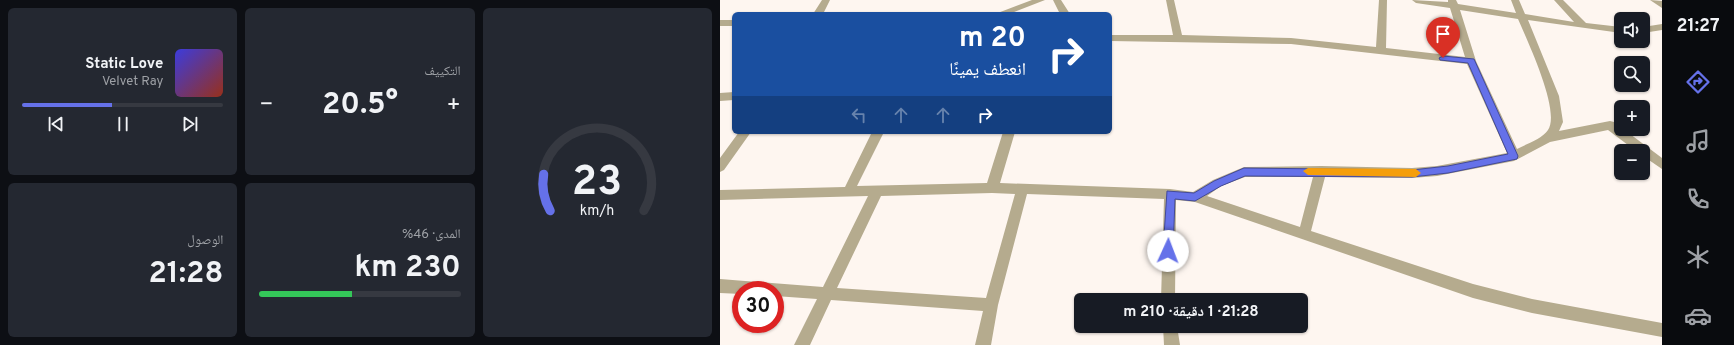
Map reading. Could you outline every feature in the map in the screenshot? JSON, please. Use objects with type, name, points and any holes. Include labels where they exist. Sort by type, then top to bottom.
[{"type":"street","points":[[819,12],[826,0]]},
{"type":"street","points":[[1006,12],[1041,0]]},
{"type":"street","points":[[1057,0],[1064,12]]},
{"type":"street","points":[[1170,0],[1178,38]]},
{"type":"street","points":[[1381,51],[1384,0]]},
{"type":"street","points":[[1416,0],[1453,3],[1583,26],[1614,29]]},
{"type":"street","points":[[1195,198],[1217,183],[1244,172],[1437,172],[1514,156],[1547,138],[1554,132],[1557,122],[1557,110],[1554,96],[1515,0]]},
{"type":"street","points":[[1558,0],[1583,26]]},
{"type":"street","points":[[1654,0],[1662,5]]},
{"type":"street","points":[[1453,3],[1471,61],[1514,156]]},
{"type":"street","points":[[720,23],[732,23]]},
{"type":"street","points":[[1650,29],[1662,27]]},
{"type":"street","points":[[1112,38],[1291,40],[1471,61]]},
{"type":"street","points":[[720,97],[732,96]]},
{"type":"street","points":[[1547,138],[1606,124],[1610,125],[1661,162]]},
{"type":"street","points":[[720,167],[744,134]]},
{"type":"street","points":[[849,191],[877,134]]},
{"type":"street","points":[[992,188],[1008,134]]},
{"type":"street","points":[[1304,234],[1321,171]]},
{"type":"street","points":[[720,195],[992,188],[1170,194],[1195,198],[1473,291],[1532,306],[1662,330]]},
{"type":"street","points":[[983,345],[991,305],[1022,189]]},
{"type":"street","points":[[802,345],[877,191]]},
{"type":"street","points":[[1168,293],[1170,194]]},
{"type":"street","points":[[720,286],[828,292],[991,305]]},
{"type":"street","points":[[1171,333],[1172,345]]},
{"type":"slow traffic","points":[[1308,171],[1416,173]]},
{"type":"route","points":[[1168,251],[1170,194],[1195,198],[1217,183],[1244,172],[1437,172],[1514,156],[1471,61],[1443,58]]}]
